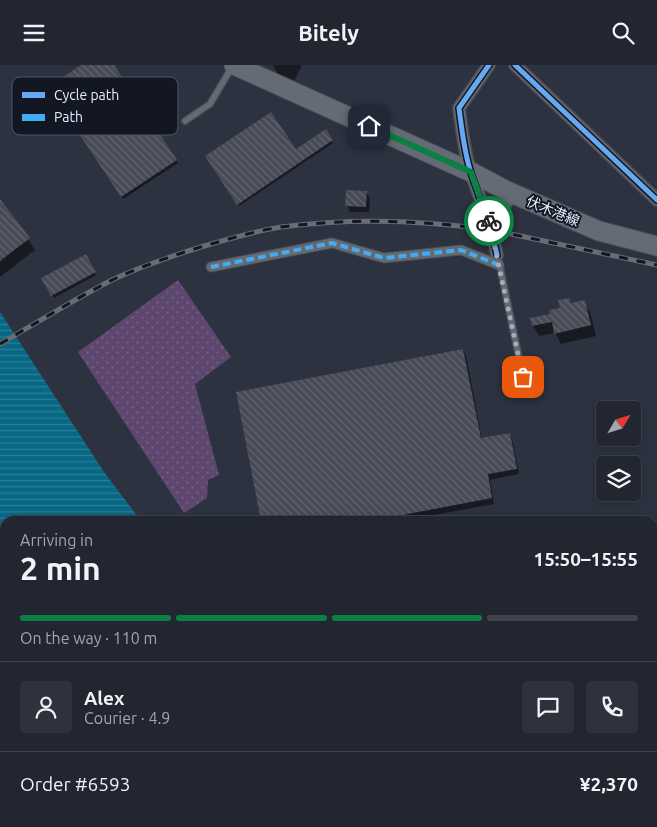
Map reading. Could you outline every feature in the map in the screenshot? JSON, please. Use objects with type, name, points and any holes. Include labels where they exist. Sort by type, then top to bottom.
[{"type":"main road","name":"伏木港線","points":[[233,65],[599,231],[657,246]]},
{"type":"street","points":[[211,267],[332,243],[384,258],[461,250],[498,260],[490,222],[465,152],[459,108],[489,65]]},
{"type":"street","points":[[520,66],[657,200]]},
{"type":"street","points":[[490,222],[514,194]]},
{"type":"lane","points":[[185,121],[210,104],[233,65]]},
{"type":"lane","points":[[498,260],[523,377]]},
{"type":"shaded area","points":[[178,280],[231,357],[195,384],[219,475],[208,480],[207,498],[184,513],[78,352]]},
{"type":"water","points":[[0,312],[104,472],[137,516],[0,516]]},
{"type":"building","points":[[81,65],[114,65],[122,77],[63,77]]},
{"type":"building","points":[[271,112],[296,149],[326,129],[333,140],[237,205],[205,156]]},
{"type":"building","points":[[80,135],[160,135],[177,160],[121,197]]},
{"type":"building","points":[[346,190],[367,191],[366,207],[345,206]]},
{"type":"building","points":[[0,199],[30,238],[0,261]]},
{"type":"building","points":[[86,254],[96,272],[51,296],[41,278]]},
{"type":"building","points":[[569,298],[571,303],[585,300],[591,325],[554,334],[552,322],[532,326],[530,318],[550,314],[549,310],[560,308],[558,300]]},
{"type":"building","points":[[463,349],[481,438],[510,433],[517,469],[488,474],[492,498],[397,516],[260,516],[236,392]]},
{"type":"railway","points":[[0,344],[94,289],[131,271],[204,246],[281,227],[360,221],[439,224],[492,230],[657,265]]},
{"type":"marked path","points":[[211,267],[332,243],[384,258],[461,250],[499,265]]},
{"type":"cycle path","points":[[489,65],[459,108],[469,165],[489,224],[497,255]]},
{"type":"cycle path","points":[[515,65],[657,200]]},
{"type":"way so far","points":[[489,221],[523,377]]},
{"type":"route","points":[[369,126],[471,172],[489,221]]}]
